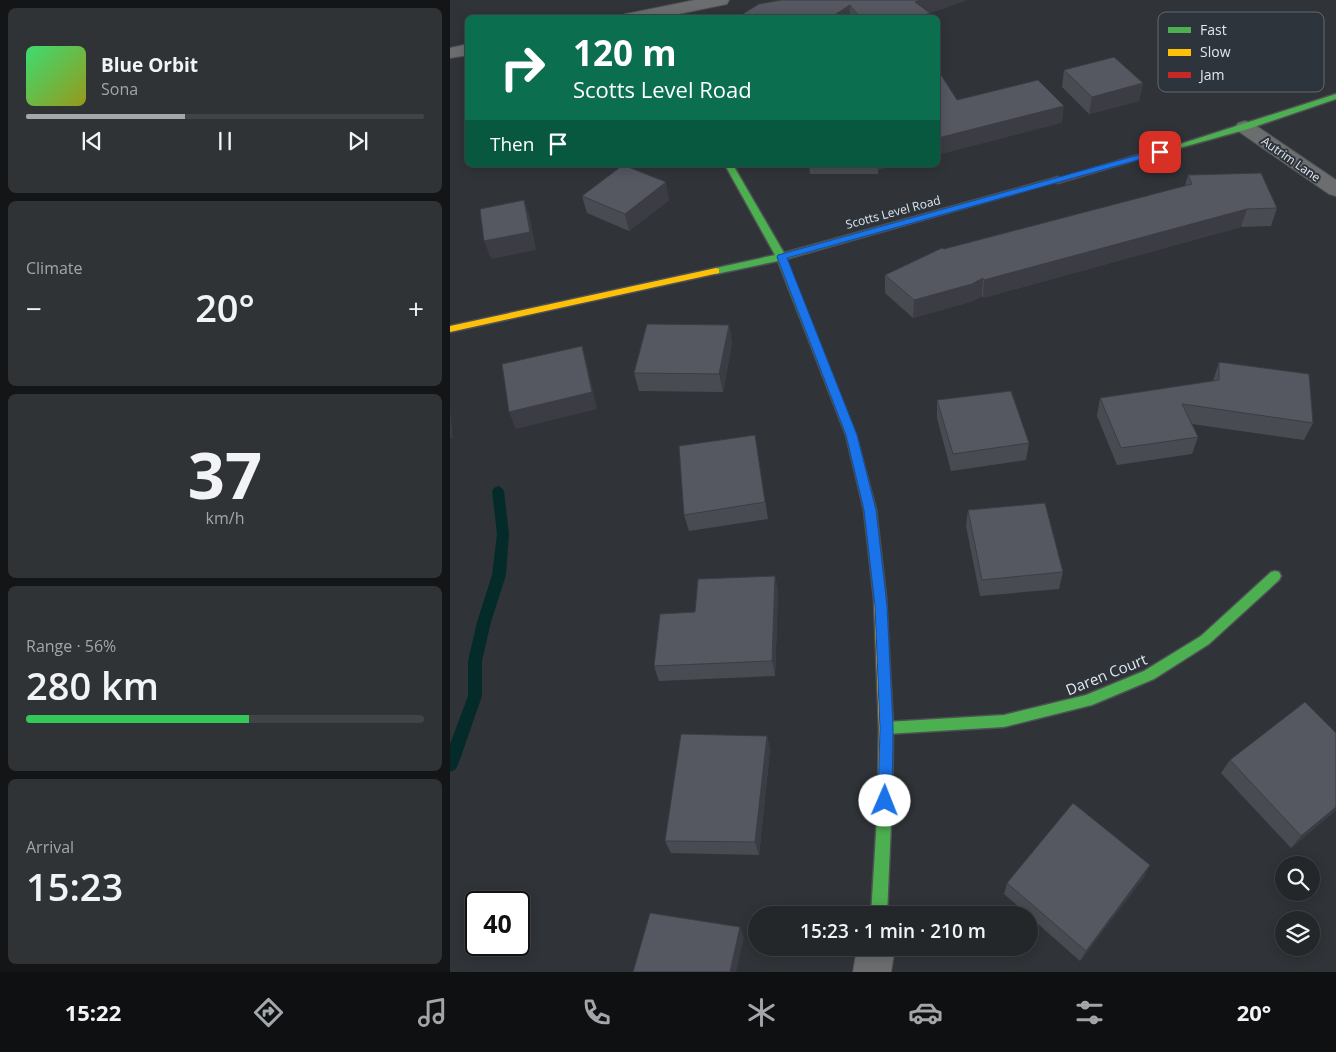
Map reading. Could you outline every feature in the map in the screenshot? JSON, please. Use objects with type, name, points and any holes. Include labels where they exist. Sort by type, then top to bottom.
[{"type":"street","points":[[639,15],[653,10],[721,0]]},
{"type":"street","points":[[450,53],[465,50]]},
{"type":"street","name":"Scotts Level Road","points":[[450,329],[781,257],[1245,127],[1336,96]]},
{"type":"street","name":"Autrim Lane","points":[[1245,127],[1336,190]]},
{"type":"street","points":[[730,167],[781,257],[851,435],[870,510],[881,606],[886,728],[884,837],[880,906]]},
{"type":"street","name":"Daren Court","points":[[886,728],[1004,721],[1087,701],[1149,676],[1205,640],[1275,576]]},
{"type":"street","points":[[872,972],[875,956]]},
{"type":"building","points":[[781,0],[921,0],[915,2],[930,13],[924,15],[858,15],[850,5],[835,15],[741,15],[759,4]]},
{"type":"building","points":[[1114,57],[1143,83],[1092,97],[1064,70]]},
{"type":"building","points":[[940,73],[957,100],[1038,80],[1064,106],[940,137]]},
{"type":"building","points":[[620,167],[628,167],[666,182],[625,214],[582,196]]},
{"type":"building","points":[[1261,173],[1277,208],[1247,209],[984,280],[983,278],[972,284],[914,300],[885,275],[942,248],[1192,184],[1188,175]]},
{"type":"building","points":[[524,200],[530,232],[484,241],[480,209]]},
{"type":"building","points":[[647,324],[729,325],[719,374],[634,373]]},
{"type":"building","points":[[582,346],[592,392],[509,412],[502,364]]},
{"type":"building","points":[[1219,362],[1309,374],[1313,423],[1182,404],[1198,437],[1121,448],[1100,398],[1219,380]]},
{"type":"building","points":[[1011,391],[1029,443],[953,454],[937,400]]},
{"type":"building","points":[[755,435],[765,502],[684,515],[679,446]]},
{"type":"building","points":[[1045,503],[1063,572],[982,580],[968,510]]},
{"type":"building","points":[[775,576],[772,661],[654,666],[660,614],[695,612],[698,579]]},
{"type":"building","points":[[1305,702],[1336,733],[1336,807],[1301,836],[1230,760]]},
{"type":"building","points":[[681,734],[767,736],[755,842],[665,841]]},
{"type":"building","points":[[1073,803],[1150,865],[1086,951],[1038,910],[1038,906],[1034,906],[1007,883]]},
{"type":"building","points":[[650,913],[740,927],[730,972],[633,972]]},
{"type":"waterway","points":[[450,765],[475,696],[475,661],[484,622],[499,575],[503,534],[498,491]]},
{"type":"traffic: fast","points":[[1172,148],[1245,127],[1336,96]]},
{"type":"traffic: fast","points":[[730,167],[781,257],[851,435],[870,510],[880,598]]},
{"type":"traffic: fast","points":[[716,271],[781,257],[1058,180]]},
{"type":"traffic: fast","points":[[886,728],[1004,721],[1087,701],[1149,675],[1205,640],[1275,576]]},
{"type":"traffic: fast","points":[[879,906],[885,801]]},
{"type":"traffic: slow","points":[[450,329],[716,271]]},
{"type":"traffic: slow","points":[[880,598],[886,728],[885,801]]},
{"type":"traffic: jam","points":[[1058,180],[1172,148]]},
{"type":"route","points":[[885,801],[886,728],[881,606],[870,510],[851,435],[781,257],[1160,152]]}]
